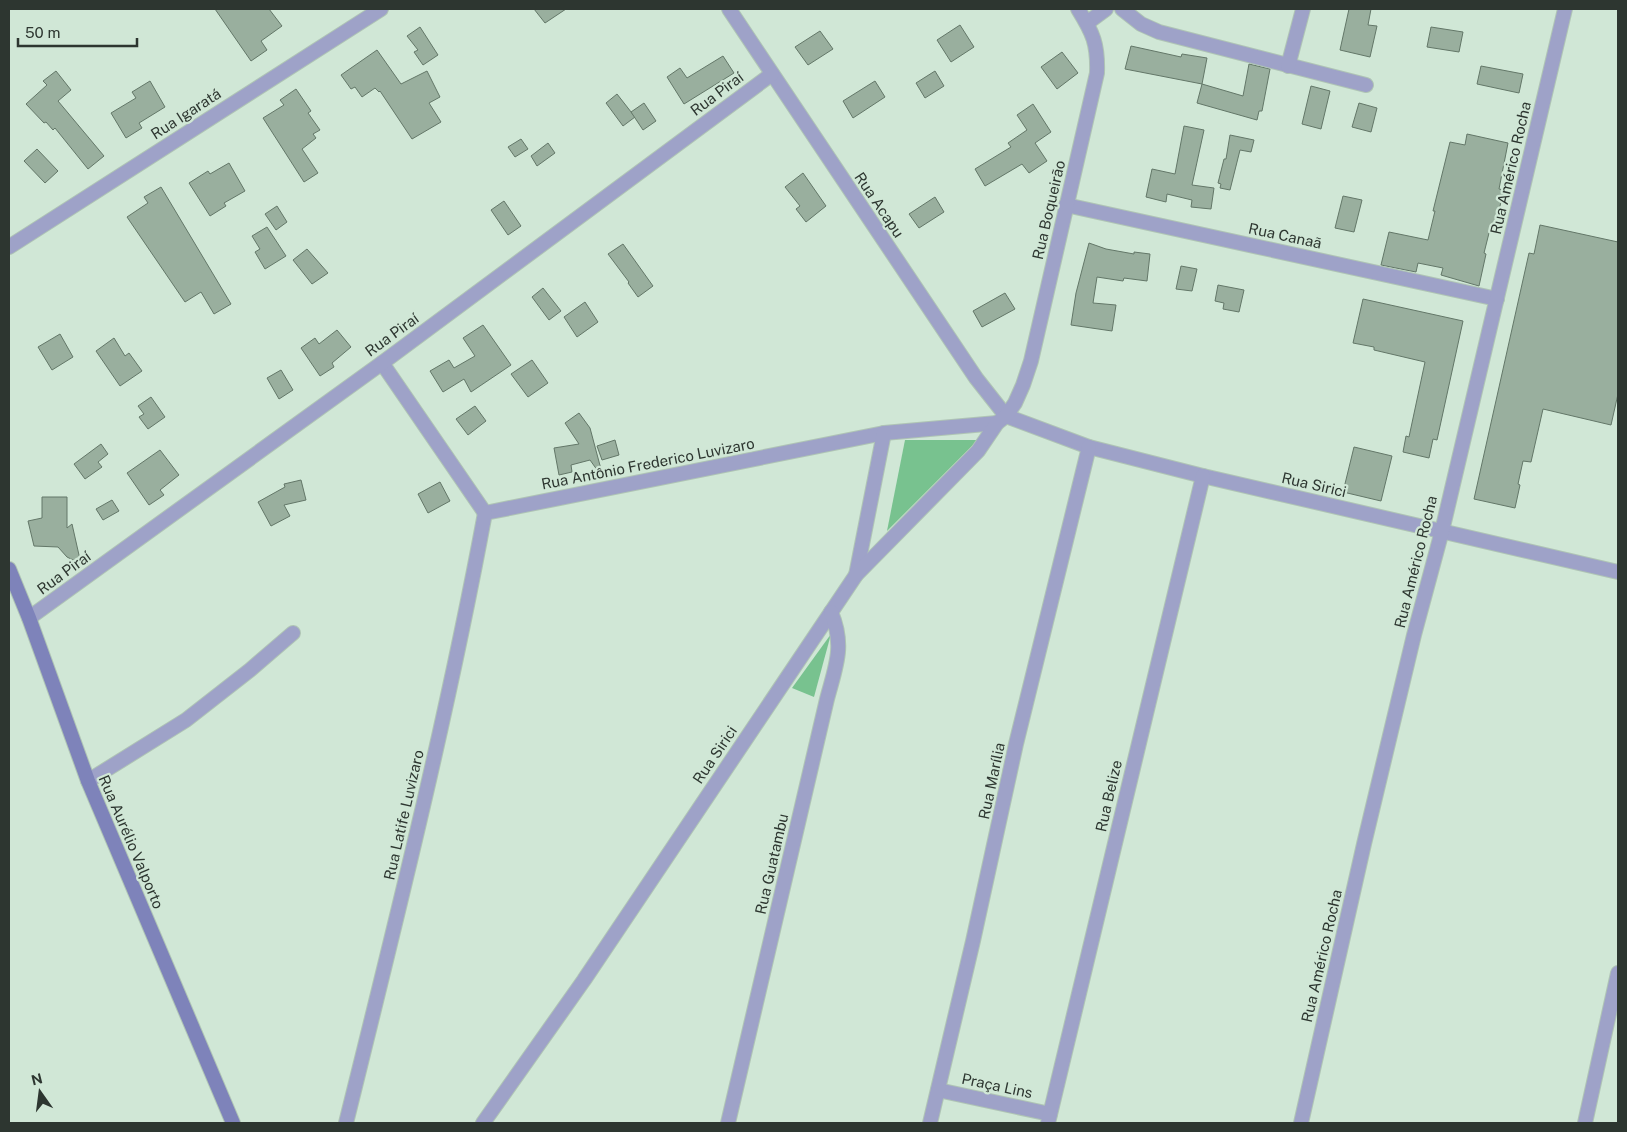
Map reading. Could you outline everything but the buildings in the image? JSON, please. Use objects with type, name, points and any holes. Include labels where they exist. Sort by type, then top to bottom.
[{"type":"main road","name":"Rua Aurélio Valporto","points":[[9,569],[29,618],[88,781],[232,1123]]},
{"type":"street","name":"Rua Igaratá","points":[[9,247],[380,9]]},
{"type":"street","name":"Rua Acapu","points":[[729,9],[976,378],[1001,419]]},
{"type":"street","name":"Rua Boqueirão","points":[[1001,419],[1015,403],[1024,385],[1031,361],[1097,73],[1098,56],[1095,39],[1078,9]]},
{"type":"street","points":[[1087,23],[1106,9]]},
{"type":"street","points":[[1122,9],[1141,24],[1159,32],[1366,85]]},
{"type":"street","points":[[1288,66],[1302,9]]},
{"type":"street","name":"Rua Américo Rocha","points":[[1301,1123],[1366,834],[1414,635],[1442,531],[1565,9]]},
{"type":"street","name":"Rua Piraí","points":[[29,618],[382,363],[772,74]]},
{"type":"street","name":"Rua Canaã","points":[[1066,205],[1497,299]]},
{"type":"street","points":[[382,363],[485,513]]},
{"type":"street","name":"Rua Antônio Frederico Luvizaro","points":[[485,513],[884,433],[1001,419]]},
{"type":"street","name":"Rua Sirici","points":[[483,1123],[584,980],[856,575],[978,451],[1001,419],[1089,447],[1203,476],[1618,572]]},
{"type":"street","points":[[856,575],[884,433]]},
{"type":"street","name":"Rua Marília","points":[[930,1123],[973,941],[1016,744],[1089,447]]},
{"type":"street","name":"Rua Belize","points":[[1049,1119],[1203,476]]},
{"type":"street","name":"Rua Latife Luvizaro","points":[[346,1123],[400,903],[466,615],[485,513]]},
{"type":"street","name":"Rua Guatambu","points":[[728,1123],[826,699],[837,660],[839,637],[831,612]]},
{"type":"street","points":[[88,781],[186,720],[250,670],[293,633]]},
{"type":"street","points":[[1585,1123],[1618,973]]},
{"type":"street","name":"Praça Lins","points":[[938,1090],[1049,1119]]},
{"type":"green space","points":[[905,440],[978,440],[887,531]]},
{"type":"green space","points":[[831,634],[814,697],[792,688]]}]
